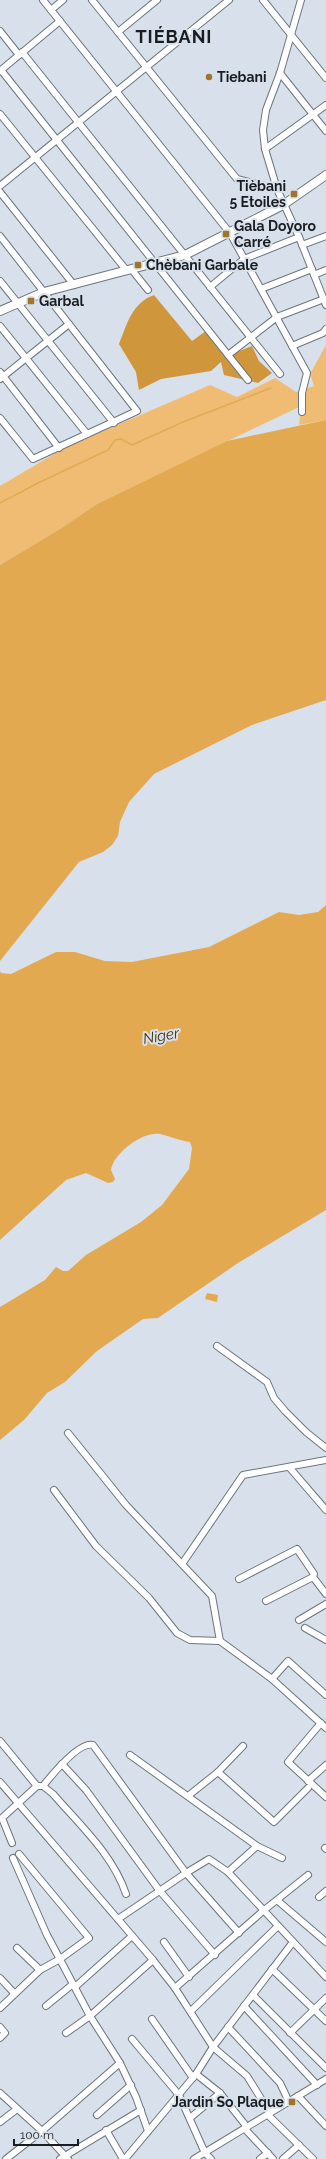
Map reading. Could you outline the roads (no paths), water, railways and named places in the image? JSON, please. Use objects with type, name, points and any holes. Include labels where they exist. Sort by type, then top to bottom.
[{"type":"main road","points":[[0,311],[44,292],[130,271],[185,255],[283,205],[326,175]]},
{"type":"street","points":[[43,0],[230,233],[307,372],[302,393],[302,412]]},
{"type":"street","points":[[51,10],[63,0]]},
{"type":"street","points":[[92,0],[237,179],[277,189]]},
{"type":"street","points":[[118,32],[157,0]]},
{"type":"street","points":[[0,186],[147,68],[221,2],[229,0]]},
{"type":"street","points":[[263,0],[326,78]]},
{"type":"street","points":[[228,355],[276,317],[325,302],[299,237],[283,205],[277,189],[265,149],[263,130],[266,110],[280,73],[290,33],[301,0]]},
{"type":"street","points":[[60,21],[0,70],[248,380]]},
{"type":"street","points":[[0,31],[79,122],[280,374]]},
{"type":"street","points":[[280,73],[326,131]]},
{"type":"street","points":[[265,149],[326,105]]},
{"type":"street","points":[[0,114],[130,271],[148,290]]},
{"type":"street","points":[[0,192],[74,285]]},
{"type":"street","points":[[0,236],[137,411],[114,423],[33,459],[0,418]]},
{"type":"street","points":[[302,245],[326,236]]},
{"type":"street","points":[[210,286],[244,259],[299,237]]},
{"type":"street","points":[[261,289],[313,272],[326,270]]},
{"type":"street","points":[[0,281],[114,423]]},
{"type":"street","points":[[59,448],[1,376],[69,324]]},
{"type":"street","points":[[0,326],[87,434]]},
{"type":"street","points":[[292,346],[323,333],[326,329]]},
{"type":"street","points":[[217,1346],[267,1382],[274,1398],[285,1411],[306,1432],[326,1448]]},
{"type":"street","points":[[68,1433],[126,1505],[212,1596],[220,1641]]},
{"type":"street","points":[[182,1564],[244,1475],[326,1460]]},
{"type":"street","points":[[289,1467],[326,1510]]},
{"type":"street","points":[[54,1490],[96,1546],[149,1598],[177,1633],[190,1640],[220,1641],[272,1679],[324,1726],[288,1762],[326,1797]]},
{"type":"street","points":[[239,1579],[296,1549],[314,1574],[313,1577],[326,1594]]},
{"type":"street","points":[[266,1601],[313,1577]]},
{"type":"street","points":[[299,1620],[326,1604]]},
{"type":"street","points":[[305,1628],[326,1640]]},
{"type":"street","points":[[272,1679],[288,1661],[326,1695]]},
{"type":"street","points":[[0,1741],[40,1786],[53,1794],[108,1858],[122,1880],[126,1894]]},
{"type":"street","points":[[12,1843],[1,1818],[40,1786],[62,1764],[88,1744],[93,1745],[186,1872],[239,1933]]},
{"type":"street","points":[[188,1796],[218,1772],[243,1746]]},
{"type":"street","points":[[130,1755],[257,1846],[282,1858]]},
{"type":"street","points":[[62,1764],[86,1790],[159,1890],[215,1955]]},
{"type":"street","points":[[308,1781],[326,1766]]},
{"type":"street","points":[[218,1772],[274,1822],[308,1788]]},
{"type":"street","points":[[0,1782],[153,1960],[191,2011],[213,2047],[247,2076],[269,2114],[313,2159]]},
{"type":"street","points":[[228,1872],[257,1846]]},
{"type":"street","points":[[0,2008],[40,1970],[60,1959],[87,1941],[89,1938],[19,1854]]},
{"type":"street","points":[[13,1858],[40,1922],[90,2016],[120,2063],[141,2110],[148,2131]]},
{"type":"street","points":[[118,1919],[186,1872],[209,1859],[228,1872],[326,1977]]},
{"type":"street","points":[[175,1988],[215,1955],[263,1911],[278,1901],[308,1876]]},
{"type":"street","points":[[319,1897],[326,1890]]},
{"type":"street","points":[[278,1901],[326,1942]]},
{"type":"street","points":[[191,2011],[278,1926]]},
{"type":"street","points":[[46,2006],[74,1985],[132,1936]]},
{"type":"street","points":[[164,1942],[189,1976]]},
{"type":"street","points":[[106,2130],[124,2159],[194,2076],[213,2047],[293,1942]]},
{"type":"street","points":[[17,1948],[40,1970]]},
{"type":"street","points":[[66,2033],[90,2016],[153,1960]]},
{"type":"street","points":[[272,1969],[326,2021]]},
{"type":"street","points":[[0,1978],[14,1994]]},
{"type":"street","points":[[253,1995],[326,2068]]},
{"type":"street","points":[[290,2033],[326,1998]]},
{"type":"street","points":[[244,2006],[317,2085]]},
{"type":"street","points":[[152,2019],[194,2076],[220,2093],[246,2128],[274,2159]]},
{"type":"street","points":[[0,2027],[5,2033],[0,2038]]},
{"type":"street","points":[[228,2027],[280,2083],[289,2102]]},
{"type":"street","points":[[132,2039],[179,2095],[205,2153],[211,2159]]},
{"type":"street","points":[[6,2159],[42,2131],[120,2063]]},
{"type":"street","points":[[194,2159],[326,2079]]},
{"type":"street","points":[[97,2115],[130,2085]]},
{"type":"street","points":[[0,2093],[42,2131],[64,2158],[106,2130],[141,2110]]},
{"type":"street","points":[[190,2118],[220,2093]]},
{"type":"street","points":[[298,2096],[326,2126]]},
{"type":"street","points":[[0,2122],[17,2109]]},
{"type":"street","points":[[283,2159],[299,2145]]},
{"type":"street","points":[[260,2159],[268,2153]]},
{"type":"water","points":[[326,420],[326,700],[252,725],[154,774],[129,802],[120,822],[118,836],[112,845],[103,852],[79,862],[0,961],[0,565],[60,529],[97,504],[227,441]]},
{"type":"water","name":"Niger","points":[[326,905],[326,1210],[238,1263],[158,1318],[143,1319],[97,1351],[65,1382],[47,1393],[24,1420],[0,1440],[0,1307],[45,1280],[56,1267],[63,1271],[68,1271],[86,1255],[141,1222],[162,1205],[189,1169],[192,1148],[190,1142],[160,1134],[145,1136],[130,1145],[117,1157],[111,1170],[115,1179],[113,1182],[108,1183],[86,1173],[66,1180],[0,1240],[0,971],[1,973],[11,974],[56,952],[75,952],[105,961],[132,962],[209,947],[279,912],[299,915],[318,912]]},
{"type":"water","points":[[207,1293],[218,1295],[217,1302],[205,1299]]},
{"type":"waterway","points":[[0,503],[38,483],[108,450],[115,440],[121,439],[132,445],[183,422],[271,388]]},
{"type":"place","name":"Tiebani","points":[[209,77]]},
{"type":"place","name":"Tièbani 5 Etoiles","points":[[294,194]]},
{"type":"place","name":"Gala Doyoro Carré","points":[[226,234]]},
{"type":"place","name":"Chèbani Garbale","points":[[138,265]]},
{"type":"place","name":"Garbal","points":[[31,301]]},
{"type":"place","name":"Jardin So Plaque","points":[[292,2102]]},
{"type":"district","name":"TIÉBANI","points":[[174,37]]}]
